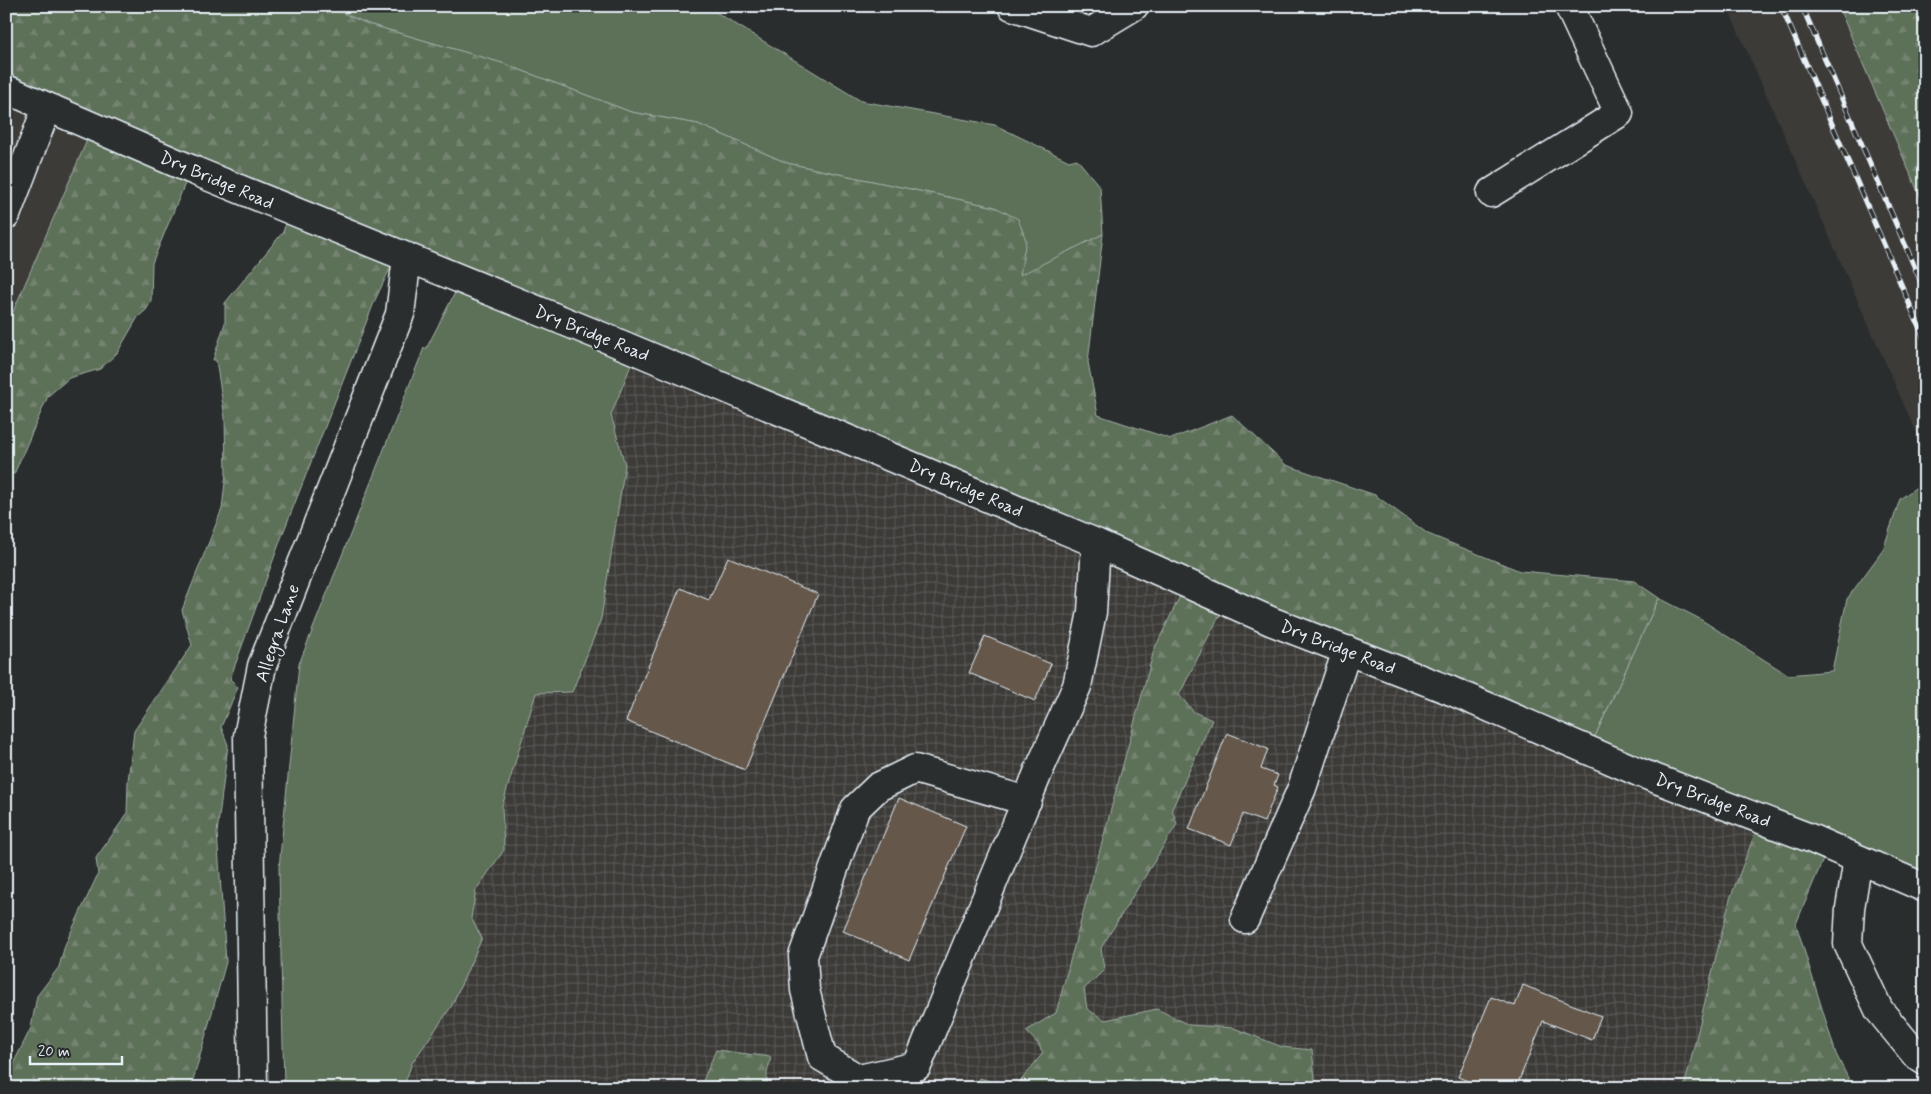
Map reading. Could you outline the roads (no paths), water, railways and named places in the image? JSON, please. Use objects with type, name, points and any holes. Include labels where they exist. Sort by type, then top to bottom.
[{"type":"street","points":[[1012,6],[1091,32],[1134,6]]},
{"type":"street","points":[[1490,193],[1619,113],[1569,6]]},
{"type":"street","name":"Dry Bridge Road","points":[[6,89],[195,171],[608,339],[1096,543],[1272,622],[1449,690],[1641,773],[1810,838],[1925,888]]},
{"type":"street","points":[[9,199],[47,107]]},
{"type":"street","name":"Allegra Lane","points":[[253,1088],[248,736],[262,666],[400,314],[407,257]]},
{"type":"street","points":[[1027,801],[915,769],[878,787],[855,809],[803,956],[805,990],[822,1057],[859,1080],[917,1066],[1077,686],[1092,612],[1096,543]]},
{"type":"street","points":[[1245,919],[1302,788],[1346,650]]},
{"type":"street","points":[[1858,859],[1850,908],[1848,944],[1879,1010],[1916,1055],[1925,1062]]},
{"type":"railway","points":[[1781,6],[1925,340]]},
{"type":"railway","points":[[1802,6],[1925,291]]}]
